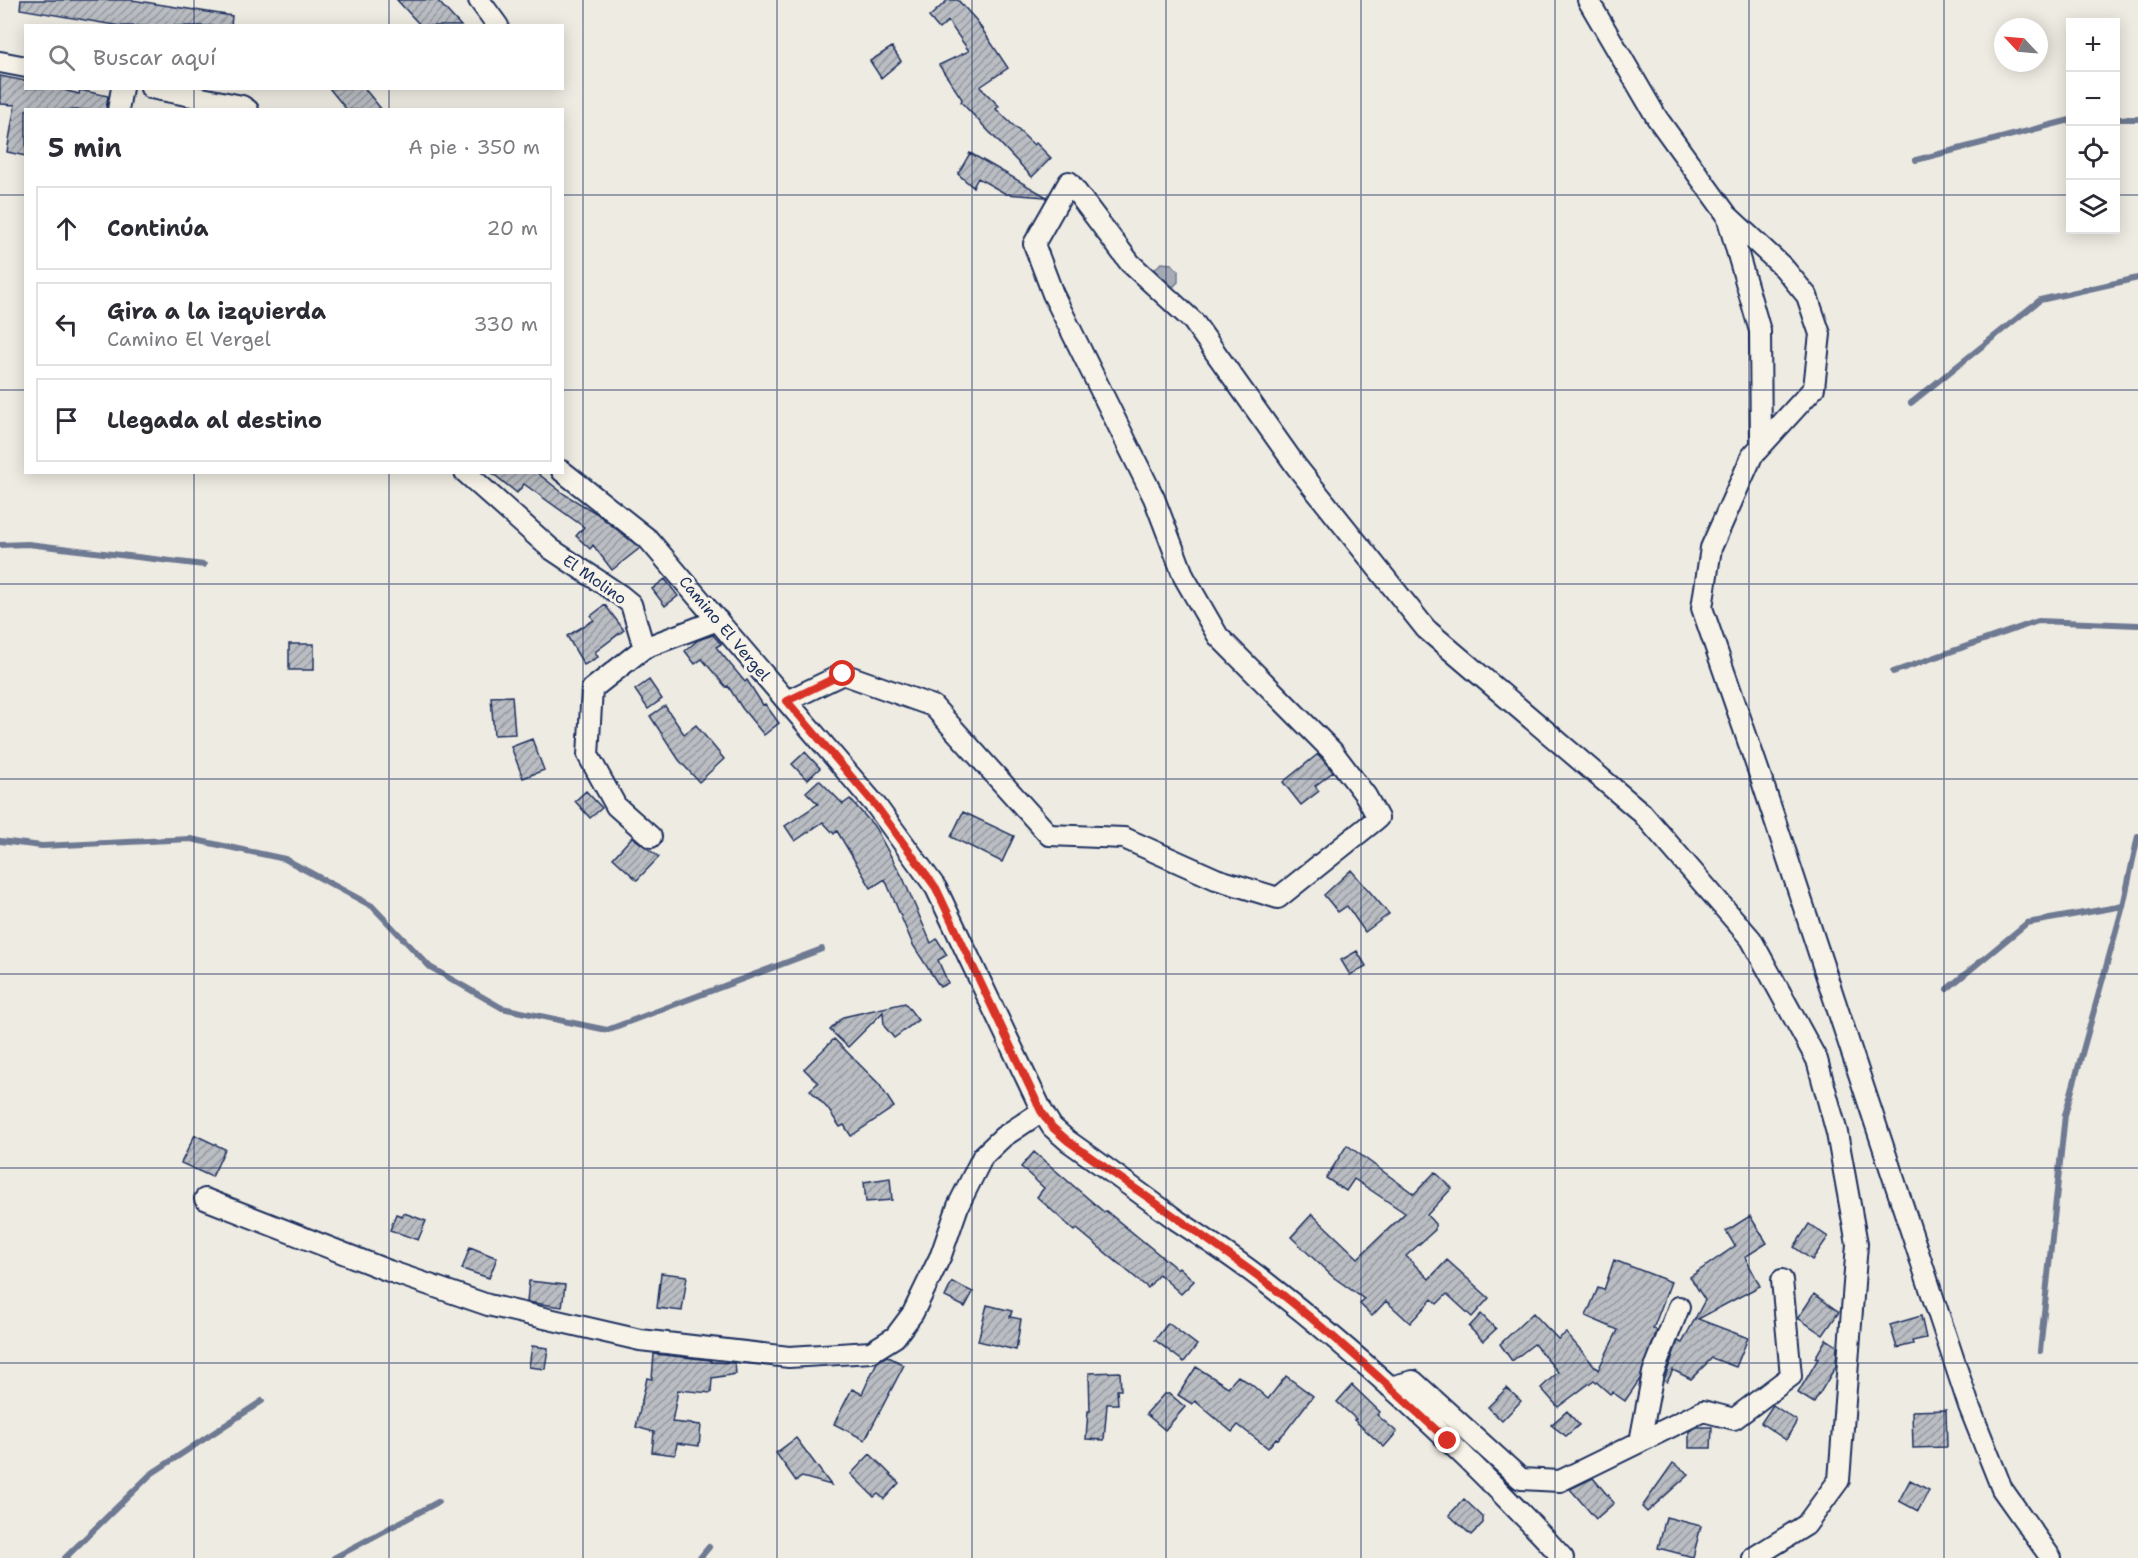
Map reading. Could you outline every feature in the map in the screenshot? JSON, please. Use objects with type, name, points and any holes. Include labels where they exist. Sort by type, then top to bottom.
[{"type":"street","points":[[479,0],[497,24]]},
{"type":"street","points":[[1588,0],[1657,118],[1727,215],[1784,267],[1808,296],[1820,334],[1814,388],[1752,456],[1711,548],[1702,608],[1767,795],[1969,1406],[2002,1489],[2051,1558]]},
{"type":"street","points":[[0,62],[24,66]]},
{"type":"street","points":[[118,108],[122,90]]},
{"type":"street","points":[[161,90],[245,108]]},
{"type":"street","points":[[787,701],[843,674],[933,706],[1049,835],[1124,838],[1216,879],[1278,898],[1378,818],[1366,796],[1332,751],[1218,636],[1184,577],[1154,498],[1053,294],[1034,244],[1069,182],[1130,264],[1193,321],[1296,466],[1426,629],[1642,813],[1751,939],[1817,1059],[1837,1133],[1857,1244],[1839,1480],[1806,1525],[1753,1558]]},
{"type":"street","points":[[1727,215],[1760,331],[1761,446]]},
{"type":"street","name":"Camino El Vergel","points":[[564,473],[648,539],[877,807],[936,888],[1041,1111],[1052,1127],[1068,1141],[1262,1279],[1320,1326],[1390,1387],[1521,1513],[1563,1558]]},
{"type":"street","name":"El Molino","points":[[467,474],[550,549],[631,604],[644,648]]},
{"type":"street","points":[[651,837],[616,806],[588,755],[592,689],[644,648],[718,620]]},
{"type":"street","points":[[205,1199],[389,1271],[488,1305],[640,1340],[789,1357],[871,1352],[895,1336],[913,1313],[941,1255],[958,1206],[982,1156],[1041,1111]]},
{"type":"street","points":[[1390,1387],[1413,1381],[1521,1479],[1560,1481],[1703,1411],[1734,1419],[1791,1376],[1782,1280]]},
{"type":"street","points":[[1640,1442],[1653,1373],[1678,1307]]},
{"type":"shaded area","points":[[1161,263],[1172,264],[1178,271],[1178,282],[1171,289],[1153,280],[1154,270]]},
{"type":"building","points":[[21,0],[132,0],[232,16],[231,24],[108,24],[20,9]]},
{"type":"building","points":[[397,0],[437,0],[459,24],[419,24]]},
{"type":"building","points":[[948,0],[958,0],[976,20],[1008,68],[980,87],[999,106],[996,109],[1051,158],[1032,177],[961,102],[962,99],[939,65],[969,51],[948,21],[939,29],[929,17]]},
{"type":"building","points":[[892,47],[901,61],[881,78],[870,61]]},
{"type":"building","points":[[0,76],[24,81],[24,90],[64,90],[79,94],[80,90],[108,96],[106,108],[24,108],[24,156],[7,152],[15,105],[0,104]]},
{"type":"building","points":[[331,90],[366,90],[380,108],[345,108]]},
{"type":"building","points":[[970,153],[1047,197],[1006,194],[978,178],[973,187],[958,174]]},
{"type":"building","points":[[493,474],[539,474],[564,494],[596,513],[640,548],[612,570],[593,545],[590,549],[576,536],[584,527],[524,484],[517,493]]},
{"type":"building","points":[[665,579],[678,596],[665,606],[652,589]]},
{"type":"building","points":[[605,605],[624,630],[595,652],[598,657],[584,665],[567,636],[594,620],[591,616]]},
{"type":"building","points":[[713,635],[721,644],[716,647],[745,682],[747,680],[763,705],[765,704],[779,723],[764,735],[728,686],[726,687],[702,659],[695,664],[685,651],[698,640]]},
{"type":"building","points":[[289,644],[314,644],[314,670],[289,670]]},
{"type":"building","points":[[649,680],[662,699],[648,709],[635,690]]},
{"type":"building","points":[[512,696],[515,734],[494,735],[491,697]]},
{"type":"building","points":[[665,706],[684,734],[696,725],[724,759],[699,782],[679,760],[650,716]]},
{"type":"building","points":[[532,739],[544,770],[523,778],[511,747]]},
{"type":"building","points":[[805,752],[820,768],[807,780],[792,764]]},
{"type":"building","points":[[1318,754],[1333,772],[1315,786],[1319,791],[1301,805],[1283,782]]},
{"type":"building","points":[[819,780],[843,804],[850,799],[874,826],[903,878],[931,943],[937,939],[947,955],[938,960],[948,983],[940,987],[913,945],[885,879],[871,888],[837,831],[834,834],[823,822],[795,841],[785,826],[818,804],[806,792]]},
{"type":"building","points":[[586,791],[602,808],[590,818],[575,801]]},
{"type":"building","points":[[963,812],[1014,836],[1002,862],[951,837]]},
{"type":"building","points":[[632,837],[659,857],[637,880],[613,858]]},
{"type":"building","points":[[1351,870],[1389,914],[1365,932],[1347,906],[1338,912],[1324,895]]},
{"type":"building","points":[[1357,951],[1366,966],[1350,975],[1341,960]]},
{"type":"building","points":[[905,1003],[918,1020],[894,1038],[884,1026],[883,1012],[848,1047],[830,1030],[843,1017]]},
{"type":"building","points":[[834,1039],[879,1084],[894,1107],[851,1136],[844,1125],[840,1127],[828,1109],[810,1090],[818,1083],[804,1069]]},
{"type":"building","points":[[195,1135],[225,1149],[212,1177],[181,1163]]},
{"type":"building","points":[[1347,1145],[1414,1194],[1435,1172],[1452,1188],[1427,1215],[1435,1224],[1435,1230],[1406,1256],[1429,1279],[1447,1260],[1489,1298],[1472,1317],[1447,1294],[1437,1304],[1432,1299],[1410,1323],[1386,1301],[1372,1316],[1360,1304],[1364,1299],[1333,1277],[1291,1237],[1312,1214],[1358,1258],[1405,1213],[1354,1179],[1346,1191],[1326,1178]]},
{"type":"building","points":[[1034,1152],[1104,1212],[1106,1211],[1194,1281],[1181,1294],[1159,1274],[1148,1288],[1077,1229],[1075,1231],[1037,1197],[1044,1188],[1021,1167]]},
{"type":"building","points":[[890,1178],[892,1200],[866,1202],[864,1182]]},
{"type":"building","points":[[404,1213],[426,1221],[418,1240],[390,1230],[396,1214],[402,1216]]},
{"type":"building","points":[[1750,1216],[1767,1243],[1745,1257],[1760,1286],[1698,1319],[1748,1338],[1736,1367],[1712,1358],[1691,1379],[1673,1370],[1667,1382],[1664,1380],[1678,1341],[1682,1343],[1705,1300],[1690,1277],[1735,1246],[1726,1231]]},
{"type":"building","points":[[1809,1224],[1828,1237],[1812,1260],[1794,1247]]},
{"type":"building","points":[[470,1247],[497,1258],[489,1278],[462,1269]]},
{"type":"building","points":[[1614,1260],[1671,1282],[1653,1329],[1657,1330],[1640,1379],[1625,1401],[1612,1392],[1610,1394],[1594,1380],[1558,1407],[1541,1388],[1558,1372],[1534,1344],[1512,1361],[1500,1344],[1533,1313],[1558,1339],[1566,1333],[1598,1370],[1618,1330],[1586,1316],[1598,1288],[1604,1290]]},
{"type":"building","points":[[661,1273],[687,1276],[682,1311],[657,1308]]},
{"type":"building","points":[[529,1281],[565,1285],[562,1307],[527,1302]]},
{"type":"building","points":[[952,1282],[973,1292],[965,1307],[945,1297]]},
{"type":"building","points":[[1814,1294],[1839,1312],[1823,1335],[1798,1318]]},
{"type":"building","points":[[987,1305],[1012,1311],[1010,1317],[1021,1319],[1016,1350],[978,1341]]},
{"type":"building","points":[[1481,1314],[1496,1329],[1483,1341],[1469,1327]]},
{"type":"building","points":[[1921,1316],[1926,1338],[1897,1348],[1890,1325]]},
{"type":"building","points":[[1168,1323],[1197,1345],[1184,1362],[1155,1340]]},
{"type":"building","points":[[1826,1339],[1837,1346],[1836,1366],[1814,1403],[1798,1393],[1818,1359],[1815,1358]]},
{"type":"building","points":[[532,1346],[548,1348],[545,1369],[529,1367]]},
{"type":"building","points":[[654,1354],[735,1363],[736,1374],[712,1378],[711,1393],[678,1390],[672,1422],[701,1425],[699,1446],[677,1443],[675,1455],[652,1452],[654,1432],[636,1427],[647,1378],[652,1379]]},
{"type":"building","points":[[887,1356],[904,1365],[865,1440],[834,1424],[852,1389],[862,1394],[877,1362]]},
{"type":"building","points":[[1196,1367],[1228,1387],[1238,1376],[1268,1399],[1286,1376],[1313,1396],[1285,1432],[1268,1448],[1238,1425],[1232,1432],[1195,1401],[1192,1404],[1178,1395]]},
{"type":"building","points":[[1120,1372],[1121,1390],[1117,1390],[1118,1404],[1107,1404],[1104,1440],[1086,1439],[1088,1411],[1090,1411],[1089,1373]]},
{"type":"building","points":[[1352,1385],[1380,1412],[1377,1415],[1397,1432],[1384,1447],[1337,1402]]},
{"type":"building","points":[[1507,1388],[1521,1401],[1502,1421],[1488,1407]]},
{"type":"building","points":[[1164,1394],[1170,1394],[1185,1407],[1165,1430],[1146,1414]]},
{"type":"building","points":[[1773,1405],[1797,1421],[1786,1440],[1761,1423]]},
{"type":"building","points":[[1946,1410],[1947,1447],[1913,1448],[1912,1411]]},
{"type":"building","points":[[1567,1411],[1579,1425],[1566,1436],[1551,1425]]},
{"type":"building","points":[[1697,1427],[1712,1427],[1711,1448],[1689,1448],[1689,1431]]},
{"type":"building","points":[[796,1438],[831,1485],[802,1477],[796,1481],[776,1453]]},
{"type":"building","points":[[870,1454],[899,1483],[884,1499],[878,1494],[874,1497],[851,1474]]},
{"type":"building","points":[[1673,1463],[1689,1474],[1647,1512],[1642,1507]]},
{"type":"building","points":[[1593,1478],[1614,1503],[1596,1519],[1570,1489]]},
{"type":"building","points":[[1910,1480],[1929,1490],[1918,1511],[1899,1501]]},
{"type":"building","points":[[1464,1499],[1483,1517],[1483,1523],[1471,1535],[1449,1515]]},
{"type":"building","points":[[1666,1517],[1701,1526],[1693,1557],[1658,1548]]},
{"type":"waterway","points":[[2120,119],[2138,119]]},
{"type":"waterway","points":[[1916,160],[2066,121]]},
{"type":"waterway","points":[[1911,403],[2040,300],[2138,278]]},
{"type":"waterway","points":[[0,545],[28,544],[204,565]]},
{"type":"waterway","points":[[1893,672],[2038,621],[2138,625]]},
{"type":"waterway","points":[[2040,1351],[2065,1115],[2123,906],[2138,836]]},
{"type":"waterway","points":[[0,841],[42,846],[191,839],[285,859],[372,906],[430,967],[502,1008],[607,1030],[822,949]]},
{"type":"waterway","points":[[1947,989],[2027,923],[2123,906]]},
{"type":"waterway","points":[[65,1558],[151,1474],[262,1401]]},
{"type":"waterway","points":[[334,1558],[438,1502]]},
{"type":"waterway","points":[[700,1558],[709,1547]]},
{"type":"route","points":[[843,674],[787,701],[877,807],[936,888],[1041,1111],[1052,1127],[1068,1141],[1262,1279],[1387,1384],[1448,1441]]}]
